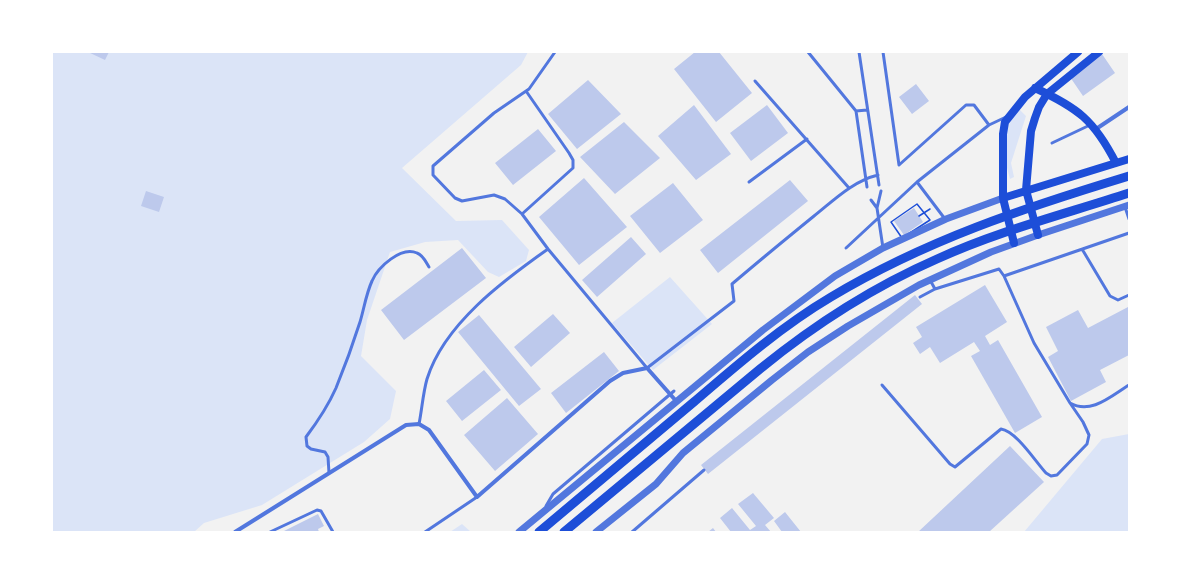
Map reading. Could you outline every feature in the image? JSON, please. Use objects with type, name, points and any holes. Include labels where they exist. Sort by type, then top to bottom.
[{"type":"highway","points":[[539,532],[724,376],[774,337],[830,297],[882,268],[927,246],[985,223],[1069,194],[1129,176]]},
{"type":"highway","points":[[564,532],[786,347],[841,310],[898,278],[937,259],[989,238],[1129,193]]},
{"type":"main road","points":[[1014,243],[1003,198],[1003,134],[1005,122],[1035,88],[1078,52]]},
{"type":"main road","points":[[1038,235],[1026,190],[1031,131],[1039,107],[1047,94],[1099,52]]},
{"type":"main road","points":[[1035,88],[1073,107],[1105,140],[1116,163]]},
{"type":"main road","points":[[1003,198],[1129,159]]},
{"type":"street","points":[[1094,127],[1129,107]]},
{"type":"street","points":[[519,532],[763,330],[836,276],[883,248],[946,219],[1003,198]]},
{"type":"street","points":[[596,532],[656,484],[683,453],[802,356],[854,322],[930,280],[1014,243],[1127,206]]},
{"type":"street","points":[[235,532],[406,425],[420,424],[429,430],[477,498],[610,381],[623,373],[647,368],[676,402]]},
{"type":"lane","points":[[555,52],[526,91],[494,113],[433,166],[433,175],[455,198],[462,202],[494,195],[505,199],[522,214],[548,248],[647,368],[734,301],[732,284],[770,251],[850,188],[866,178],[878,175]]},
{"type":"lane","points":[[808,52],[856,111],[867,187]]},
{"type":"lane","points":[[859,52],[879,185]]},
{"type":"lane","points":[[883,52],[899,165],[966,105],[974,105],[989,125]]},
{"type":"lane","points":[[755,81],[850,188]]},
{"type":"lane","points":[[522,214],[573,168],[573,160],[569,152],[526,91]]},
{"type":"lane","points":[[856,111],[867,110]]},
{"type":"lane","points":[[846,248],[917,182],[989,125],[1009,116]]},
{"type":"lane","points":[[1052,143],[1094,127]]},
{"type":"lane","points":[[749,182],[807,139]]},
{"type":"lane","points":[[917,182],[946,219]]},
{"type":"lane","points":[[877,208],[881,191]]},
{"type":"lane","points":[[871,200],[877,208],[883,248]]},
{"type":"lane","points":[[1127,206],[1129,219]]},
{"type":"lane","points":[[1004,276],[1129,233]]},
{"type":"lane","points":[[420,424],[428,378],[444,344],[477,305],[548,248]]},
{"type":"lane","points":[[1082,249],[1110,296],[1118,300],[1129,295]]},
{"type":"lane","points":[[329,473],[328,457],[325,452],[311,449],[307,446],[306,437],[326,410],[336,387],[356,332],[372,281],[382,266],[393,258],[407,252],[416,252],[422,256],[429,267]]},
{"type":"lane","points":[[882,385],[950,464],[955,467],[1001,429],[1007,430],[1013,435],[1046,473],[1051,476],[1057,475],[1087,444],[1089,435],[1083,422],[1034,343],[1004,276],[997,268],[935,289],[920,297]]},
{"type":"lane","points":[[930,280],[935,289]]},
{"type":"lane","points":[[1070,403],[1077,408],[1086,409],[1095,406],[1129,385]]},
{"type":"lane","points":[[543,511],[553,494],[674,391]]},
{"type":"lane","points":[[632,532],[704,470]]},
{"type":"lane","points":[[425,532],[477,498]]},
{"type":"lane","points":[[270,532],[316,510],[321,511],[333,532]]},
{"type":"path","points":[[917,204],[924,213],[930,220],[902,238],[891,222],[917,204]]},
{"type":"path","points":[[920,216],[924,213]]},
{"type":"shaded area","points":[[52,52],[528,52],[521,65],[402,168],[456,221],[502,220],[529,250],[526,261],[499,277],[488,272],[458,240],[425,242],[390,252],[367,320],[361,356],[396,391],[390,419],[364,442],[262,505],[204,523],[194,532],[52,532]]},
{"type":"shaded area","points":[[1013,110],[1020,110],[1026,116],[1011,163],[1014,177],[1010,179],[1006,164],[1000,123],[1004,116]]},
{"type":"shaded area","points":[[670,277],[712,324],[653,370],[612,323]]},
{"type":"shaded area","points":[[1129,434],[1129,532],[1024,532],[1102,439]]},
{"type":"shaded area","points":[[462,524],[471,532],[450,532]]},
{"type":"building","points":[[88,52],[109,52],[105,60]]},
{"type":"building","points":[[695,52],[719,52],[752,93],[716,122],[674,69]]},
{"type":"building","points":[[1102,54],[1115,73],[1083,96],[1070,77]]},
{"type":"building","points":[[588,80],[621,114],[577,149],[548,114]]},
{"type":"building","points":[[916,84],[929,101],[912,114],[899,97]]},
{"type":"building","points":[[694,105],[731,154],[696,180],[658,136]]},
{"type":"building","points":[[767,105],[788,133],[751,161],[730,133]]},
{"type":"building","points":[[624,122],[660,158],[615,194],[580,157]]},
{"type":"building","points":[[538,129],[556,151],[513,185],[495,163]]},
{"type":"building","points":[[584,178],[627,227],[579,265],[539,217]]},
{"type":"building","points":[[790,180],[808,201],[718,273],[700,250]]},
{"type":"building","points":[[673,183],[703,220],[660,253],[630,216]]},
{"type":"building","points":[[146,191],[164,197],[159,212],[141,206]]},
{"type":"building","points":[[914,208],[923,222],[904,235],[894,221]]},
{"type":"building","points":[[631,237],[646,254],[597,297],[582,280]]},
{"type":"building","points":[[462,248],[486,278],[404,340],[381,310]]},
{"type":"building","points":[[985,285],[1007,322],[985,336],[990,345],[998,340],[1042,417],[1015,433],[971,356],[980,351],[974,342],[940,363],[930,347],[920,354],[913,343],[922,337],[916,327]]},
{"type":"building","points":[[915,295],[922,304],[708,474],[701,465]]},
{"type":"building","points":[[1128,307],[1129,355],[1100,370],[1106,382],[1071,401],[1048,357],[1058,351],[1046,327],[1078,310],[1088,328]]},
{"type":"building","points":[[553,314],[570,333],[531,367],[514,347]]},
{"type":"building","points":[[479,315],[541,389],[519,406],[458,332]]},
{"type":"building","points":[[604,352],[619,371],[566,413],[551,393]]},
{"type":"building","points":[[484,370],[501,390],[462,421],[446,401]]},
{"type":"building","points":[[507,398],[538,434],[495,471],[464,435]]},
{"type":"building","points":[[1010,446],[1044,482],[989,532],[918,532]]},
{"type":"building","points":[[753,493],[774,518],[765,525],[771,532],[731,532],[720,518],[732,508],[750,530],[756,526],[738,504]]},
{"type":"building","points":[[785,512],[801,532],[782,532],[774,521]]},
{"type":"building","points":[[318,514],[324,526],[318,529],[319,532],[282,532]]},
{"type":"building","points":[[713,528],[716,532],[708,532]]}]
